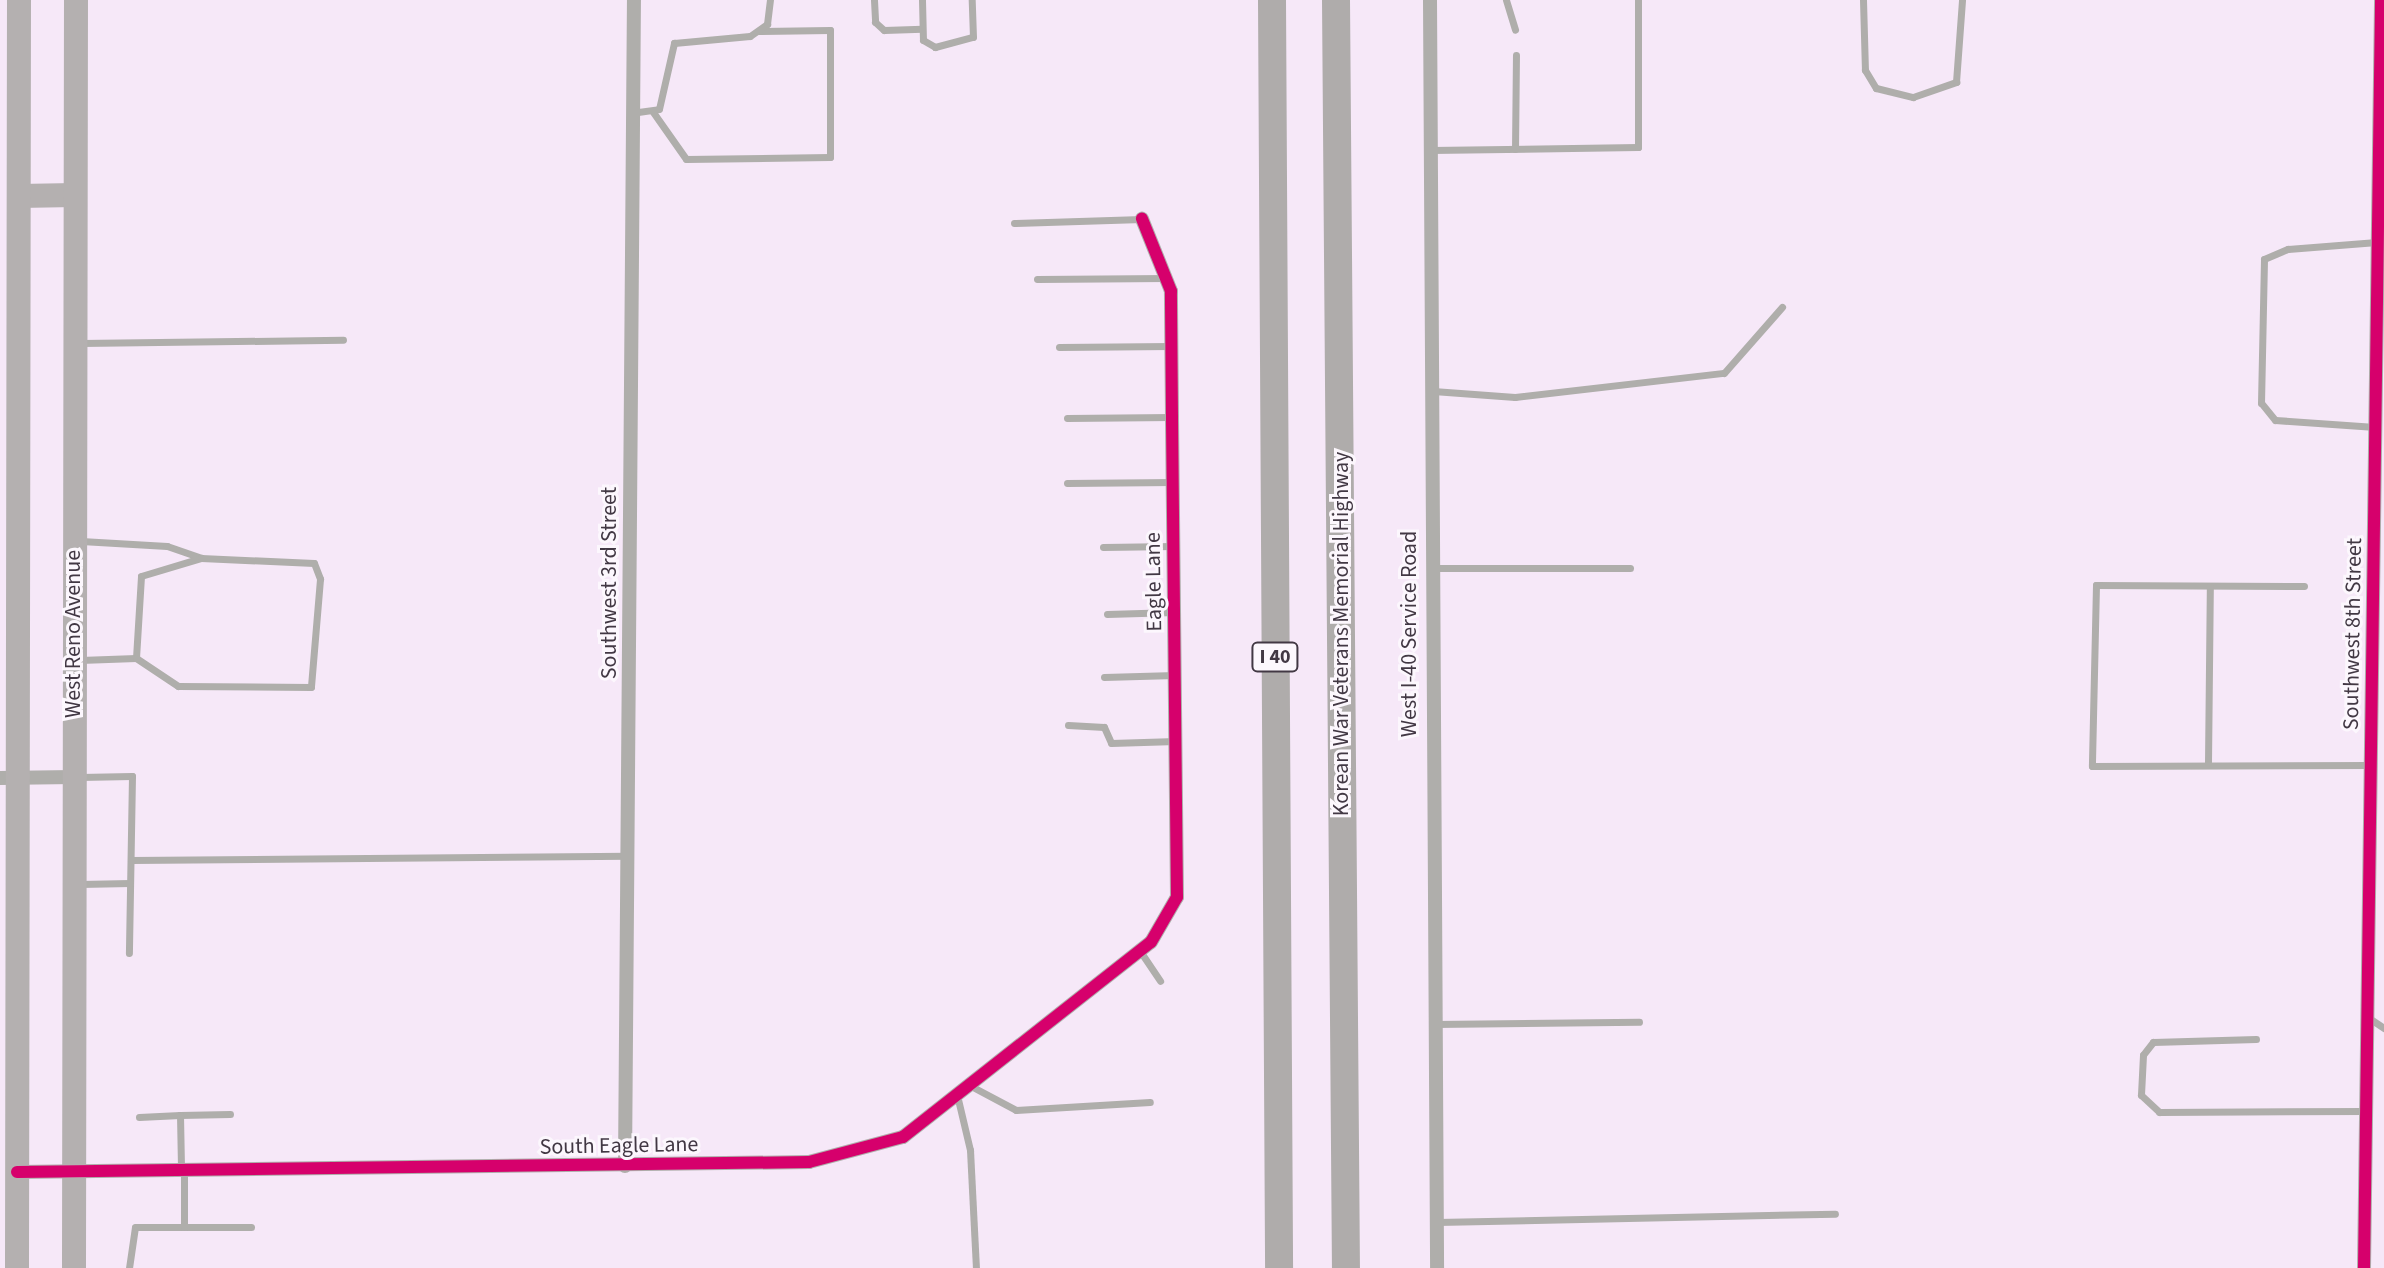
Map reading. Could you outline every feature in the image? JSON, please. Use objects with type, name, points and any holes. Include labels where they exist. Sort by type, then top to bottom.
[{"type":"highway","name":"I 40","points":[[1272,0],[1279,1268]]},
{"type":"highway","name":"Korean War Veterans Memorial Highway","points":[[1336,0],[1346,1268]]},
{"type":"highway","points":[[1337,65],[1348,0]]},
{"type":"main road","points":[[17,1268],[9,778],[14,197],[19,0]]},
{"type":"main road","name":"West Reno Avenue","points":[[74,1268],[76,0]]},
{"type":"main road","points":[[14,197],[75,195]]},
{"type":"street","name":"Southwest 3rd Street","points":[[625,1166],[630,856],[629,114],[634,0]]},
{"type":"street","name":"West I-40 Service Road","points":[[1430,0],[1437,1268]]},
{"type":"street","name":"Southwest 8th Street","points":[[2364,1268],[2371,765],[2379,516],[2375,427],[2381,274],[2378,242],[2381,0]]},
{"type":"street","name":"Eagle Lane","points":[[1142,219],[1166,278],[1171,346],[1177,897],[1145,946]]},
{"type":"street","points":[[9,778],[74,777]]},
{"type":"street","name":"South Eagle Lane","points":[[17,1172],[809,1162],[903,1137],[1145,946]]},
{"type":"lane","points":[[759,31],[770,0]]},
{"type":"lane","points":[[874,0],[875,22],[884,30],[922,29]]},
{"type":"lane","points":[[922,0],[923,40],[935,47],[965,42],[973,37],[972,0]]},
{"type":"lane","points":[[1506,0],[1515,30]]},
{"type":"lane","points":[[1431,150],[1638,147],[1638,0]]},
{"type":"lane","points":[[1863,0],[1865,70],[1876,88],[1913,97],[1956,82],[1962,0]]},
{"type":"lane","points":[[830,30],[830,157],[686,159],[653,112],[668,49],[688,37],[759,31],[830,30]]},
{"type":"lane","points":[[1515,149],[1516,55]]},
{"type":"lane","points":[[629,114],[653,112]]},
{"type":"lane","points":[[1014,223],[1142,219]]},
{"type":"lane","points":[[2375,427],[2275,420],[2261,403],[2264,259],[2288,249],[2378,242]]},
{"type":"lane","points":[[1037,279],[1166,278]]},
{"type":"lane","points":[[1431,391],[1515,397],[1724,373],[1782,307]]},
{"type":"lane","points":[[75,343],[343,340]]},
{"type":"lane","points":[[1059,347],[1171,346]]},
{"type":"lane","points":[[1067,418],[1172,417]]},
{"type":"lane","points":[[1067,483],[1173,482]]},
{"type":"lane","points":[[74,540],[167,546],[201,558],[314,563],[320,579],[311,687],[178,686],[136,658],[74,660]]},
{"type":"lane","points":[[1103,547],[1174,546]]},
{"type":"lane","points":[[136,658],[137,579],[201,558]]},
{"type":"lane","points":[[1432,568],[1630,568]]},
{"type":"lane","points":[[2304,586],[2096,585],[2092,766],[2208,763],[2371,765]]},
{"type":"lane","points":[[2208,763],[2210,586]]},
{"type":"lane","points":[[1107,614],[1175,612]]},
{"type":"lane","points":[[1104,677],[1175,675]]},
{"type":"lane","points":[[1068,725],[1104,727],[1111,743],[1176,741]]},
{"type":"lane","points":[[74,777],[132,776],[129,953]]},
{"type":"lane","points":[[131,860],[630,856]]},
{"type":"lane","points":[[74,884],[130,883]]},
{"type":"lane","points":[[1145,946],[1160,981]]},
{"type":"lane","points":[[2368,1016],[2384,1028]]},
{"type":"lane","points":[[1435,1024],[1639,1022]]},
{"type":"lane","points":[[2256,1039],[2153,1042],[2143,1055],[2141,1095],[2159,1112],[2366,1111]]},
{"type":"lane","points":[[976,1268],[970,1150],[963,1090],[1016,1110],[1150,1102]]},
{"type":"lane","points":[[139,1117],[230,1114]]},
{"type":"lane","points":[[180,1115],[184,1227]]},
{"type":"lane","points":[[1437,1222],[1835,1214]]},
{"type":"lane","points":[[129,1268],[135,1227],[251,1227]]},
{"type":"cycle path","points":[[2364,1268],[2381,0]]},
{"type":"cycle path","points":[[17,1172],[809,1162],[903,1137],[1151,942],[1177,897],[1171,291],[1142,219]]}]
